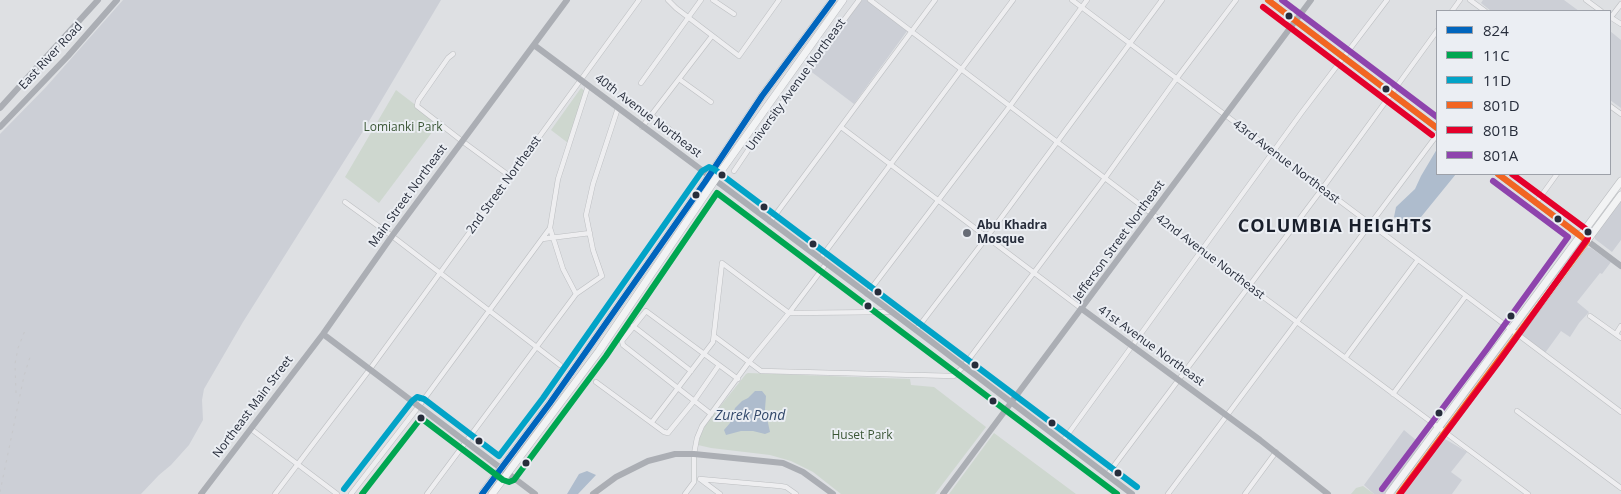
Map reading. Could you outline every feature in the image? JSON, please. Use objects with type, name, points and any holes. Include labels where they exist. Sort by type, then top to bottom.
[{"type":"main road","name":"University Avenue Northeast","points":[[492,494],[599,351],[712,178],[762,96],[833,0]]},
{"type":"main road","name":"University Avenue Northeast","points":[[482,494],[843,0]]},
{"type":"main road","points":[[1399,494],[1445,432],[1580,235],[1621,181]]},
{"type":"main road","points":[[1389,494],[1438,428],[1587,241],[1621,195]]},
{"type":"street","name":"East River Road","points":[[1,106],[98,0]]},
{"type":"street","name":"East River Road","points":[[0,127],[68,56],[117,0]]},
{"type":"street","name":"Main Street Northeast","points":[[323,334],[392,236],[567,0]]},
{"type":"street","name":"2nd Street Northeast","points":[[275,494],[370,370],[439,272],[639,0]]},
{"type":"street","points":[[668,0],[739,56],[779,0]]},
{"type":"street","points":[[641,83],[701,0]]},
{"type":"street","points":[[713,0],[734,14]]},
{"type":"street","name":"University Avenue Northeast","points":[[734,171],[859,0]]},
{"type":"street","name":"42nd Avenue Northeast","points":[[870,0],[1528,494]]},
{"type":"street","points":[[770,222],[935,0]]},
{"type":"street","points":[[820,259],[1013,0]]},
{"type":"street","name":"43rd Avenue Northeast","points":[[1072,0],[1465,297],[1621,412]]},
{"type":"street","points":[[867,294],[1010,106],[1087,0]]},
{"type":"street","points":[[916,330],[1162,0]]},
{"type":"street","points":[[714,336],[761,371],[954,376],[964,366],[1034,273],[1236,0]]},
{"type":"street","points":[[1268,0],[1436,127]]},
{"type":"street","name":"Jefferson Street Northeast","points":[[943,494],[1311,0]]},
{"type":"street","points":[[1063,441],[1273,152],[1387,0]]},
{"type":"street","points":[[1470,0],[1484,10]]},
{"type":"street","points":[[1586,0],[1600,10]]},
{"type":"street","points":[[1611,16],[1621,4]]},
{"type":"street","points":[[1107,475],[1322,189],[1436,33]]},
{"type":"street","points":[[642,126],[712,36]]},
{"type":"street","name":"40th Avenue Northeast","points":[[534,45],[1132,494]]},
{"type":"street","points":[[453,54],[448,58],[417,106],[511,176]]},
{"type":"street","points":[[679,78],[711,102]]},
{"type":"street","points":[[576,294],[563,268],[550,228],[558,179],[588,86]]},
{"type":"street","points":[[1,106],[15,112]]},
{"type":"street","points":[[428,494],[576,294],[602,276],[593,250],[586,215],[593,184],[618,108]]},
{"type":"street","points":[[651,115],[678,136]]},
{"type":"street","name":"41st Avenue Northeast","points":[[841,127],[1131,346],[1276,452],[1323,493]]},
{"type":"street","points":[[1168,494],[1298,323],[1369,224],[1436,136]]},
{"type":"street","points":[[1499,175],[1621,266]]},
{"type":"street","points":[[1536,202],[1556,175]]},
{"type":"street","points":[[345,202],[560,365]]},
{"type":"street","points":[[351,494],[419,406],[550,228]]},
{"type":"street","points":[[542,239],[590,233]]},
{"type":"street","points":[[1346,358],[1417,260]]},
{"type":"street","points":[[652,422],[713,342],[722,263],[789,314],[890,312]]},
{"type":"street","points":[[685,494],[694,482],[694,454],[698,433],[749,362],[789,314],[826,264]]},
{"type":"street","points":[[1393,394],[1465,297]]},
{"type":"street","points":[[711,414],[623,345],[622,341],[633,326],[646,311],[738,379]]},
{"type":"street","points":[[1590,316],[1621,338]]},
{"type":"street","points":[[633,326],[691,371]]},
{"type":"street","points":[[1616,334],[1621,326]]},
{"type":"street","points":[[323,334],[535,494]]},
{"type":"street","name":"Northeast Main Street","points":[[201,494],[323,334]]},
{"type":"street","points":[[596,382],[668,433],[720,365]]},
{"type":"street","points":[[1517,410],[1621,488]]},
{"type":"street","points":[[251,429],[337,494]]},
{"type":"street","points":[[1245,494],[1276,452]]},
{"type":"street","points":[[593,494],[616,476],[648,461],[675,454],[694,454],[783,463],[804,472],[833,494]]},
{"type":"street","points":[[1402,476],[1409,481]]},
{"type":"street","points":[[694,478],[780,486],[786,487],[796,494]]},
{"type":"street","points":[[700,479],[720,494]]},
{"type":"shaded area","points":[[123,0],[441,0],[365,128],[243,322],[204,389],[202,400],[203,420],[189,445],[141,494],[0,494],[0,134],[46,87]]},
{"type":"shaded area","points":[[862,0],[867,0],[907,31],[854,104],[809,70]]},
{"type":"shaded area","points":[[1483,0],[1564,0],[1578,10],[1490,10],[1481,3]]},
{"type":"shaded area","points":[[1611,32],[1621,40],[1621,108],[1611,101]]},
{"type":"shaded area","points":[[1621,198],[1621,240],[1612,252],[1595,239],[1595,235]]},
{"type":"shaded area","points":[[1585,247],[1591,248],[1611,262],[1577,302],[1589,312],[1570,337],[1561,331],[1545,353],[1521,335]]},
{"type":"shaded area","points":[[1404,430],[1422,445],[1386,494],[1374,494],[1364,485]]},
{"type":"shaded area","points":[[1445,439],[1467,452],[1451,472],[1462,480],[1452,494],[1404,494]]},
{"type":"green space","points":[[581,88],[585,91],[568,143],[551,130]]},
{"type":"green space","name":"Lomianki Park","points":[[396,90],[439,123],[379,203],[345,177]]},
{"type":"green space","name":"Huset Park","points":[[748,373],[910,379],[911,385],[934,387],[986,427],[935,494],[841,494],[813,472],[791,461],[770,455],[698,445],[706,424]]},
{"type":"green space","points":[[994,433],[1076,494],[949,494]]},
{"type":"green space","points":[[1363,486],[1374,494],[1351,494],[1356,488]]},
{"type":"water","points":[[1436,151],[1436,175],[1455,175],[1421,217],[1409,225],[1394,217],[1396,207],[1415,189]]},
{"type":"water","name":"Zurek Pond","points":[[755,391],[762,391],[766,396],[765,409],[770,432],[765,434],[741,431],[726,435],[724,430],[730,423],[735,408]]},
{"type":"water","points":[[587,471],[596,475],[578,494],[567,494],[579,474]]},
{"type":"railway","points":[[16,393],[15,364],[18,348],[26,328]]},
{"type":"railway","points":[[0,492],[24,376],[30,357]]},
{"type":"transit line","name":"824","points":[[482,494],[550,403],[705,182],[762,96],[833,0]]},
{"type":"transit line","name":"801D","points":[[1268,0],[1436,127]]},
{"type":"transit line","name":"801A","points":[[1282,0],[1436,116]]},
{"type":"transit line","name":"801B","points":[[1263,7],[1432,135]]},
{"type":"transit line","name":"11D","points":[[344,489],[417,397],[424,399],[499,456],[543,398],[702,171],[709,167],[1137,487]]},
{"type":"transit line","name":"801D","points":[[1399,494],[1587,241],[1499,175]]},
{"type":"transit line","name":"801B","points":[[1400,494],[1588,238],[1586,229],[1513,175]]},
{"type":"transit line","name":"801A","points":[[1382,489],[1568,237],[1493,181]]},
{"type":"transit line","name":"11C","points":[[362,494],[421,418],[503,480],[509,482],[514,480],[606,356],[717,193],[1117,494]]},
{"type":"place","name":"Abu Khadra Mosque","points":[[967,233]]},
{"type":"district","name":"COLUMBIA HEIGHTS","points":[[1335,227]]}]
